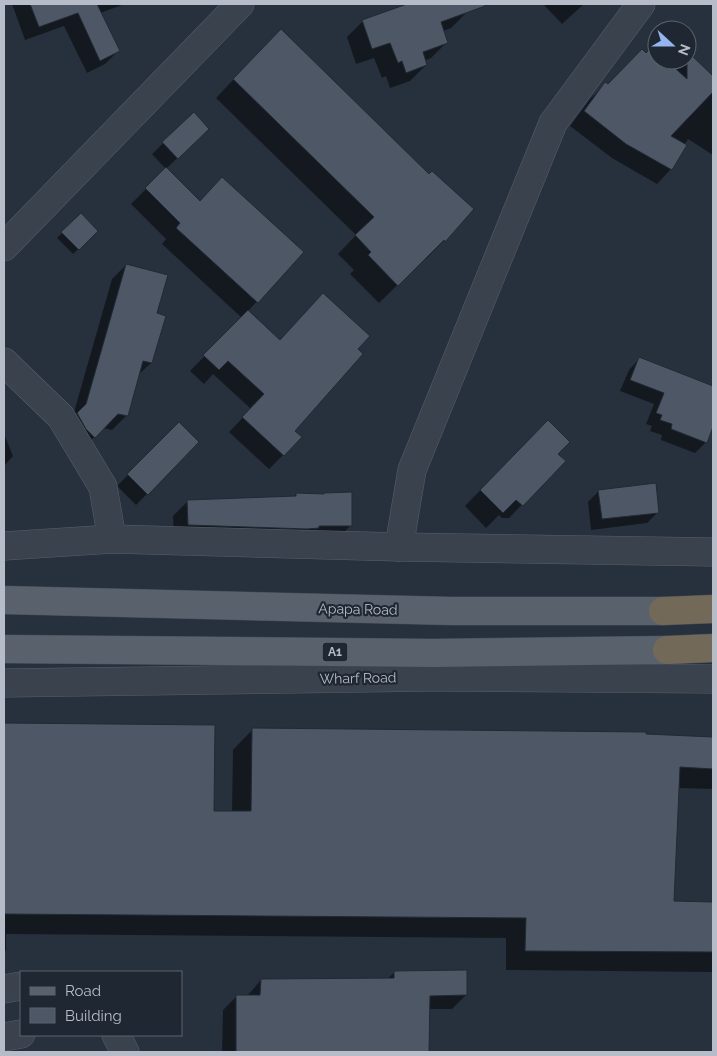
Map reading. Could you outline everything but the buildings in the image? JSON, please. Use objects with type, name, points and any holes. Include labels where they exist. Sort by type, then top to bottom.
[{"type":"highway","name":"Apapa Road","points":[[663,612],[713,609]]},
{"type":"highway","name":"A1","points":[[667,650],[713,648]]},
{"type":"main road","name":"Apapa Road","points":[[4,600],[452,611],[663,612]]},
{"type":"main road","name":"A1","points":[[4,650],[433,653],[667,650]]},
{"type":"street","points":[[4,246],[240,4]]},
{"type":"street","points":[[399,547],[412,470],[553,123],[641,4]]},
{"type":"street","points":[[4,362],[61,416],[103,487],[112,539]]},
{"type":"street","points":[[4,546],[112,539],[399,547],[713,552]]},
{"type":"street","name":"Wharf Road","points":[[4,683],[432,677],[713,679]]},
{"type":"street","points":[[4,989],[20,986]]},
{"type":"street","points":[[4,1037],[20,1034]]},
{"type":"street","points":[[117,1036],[125,1052]]}]
